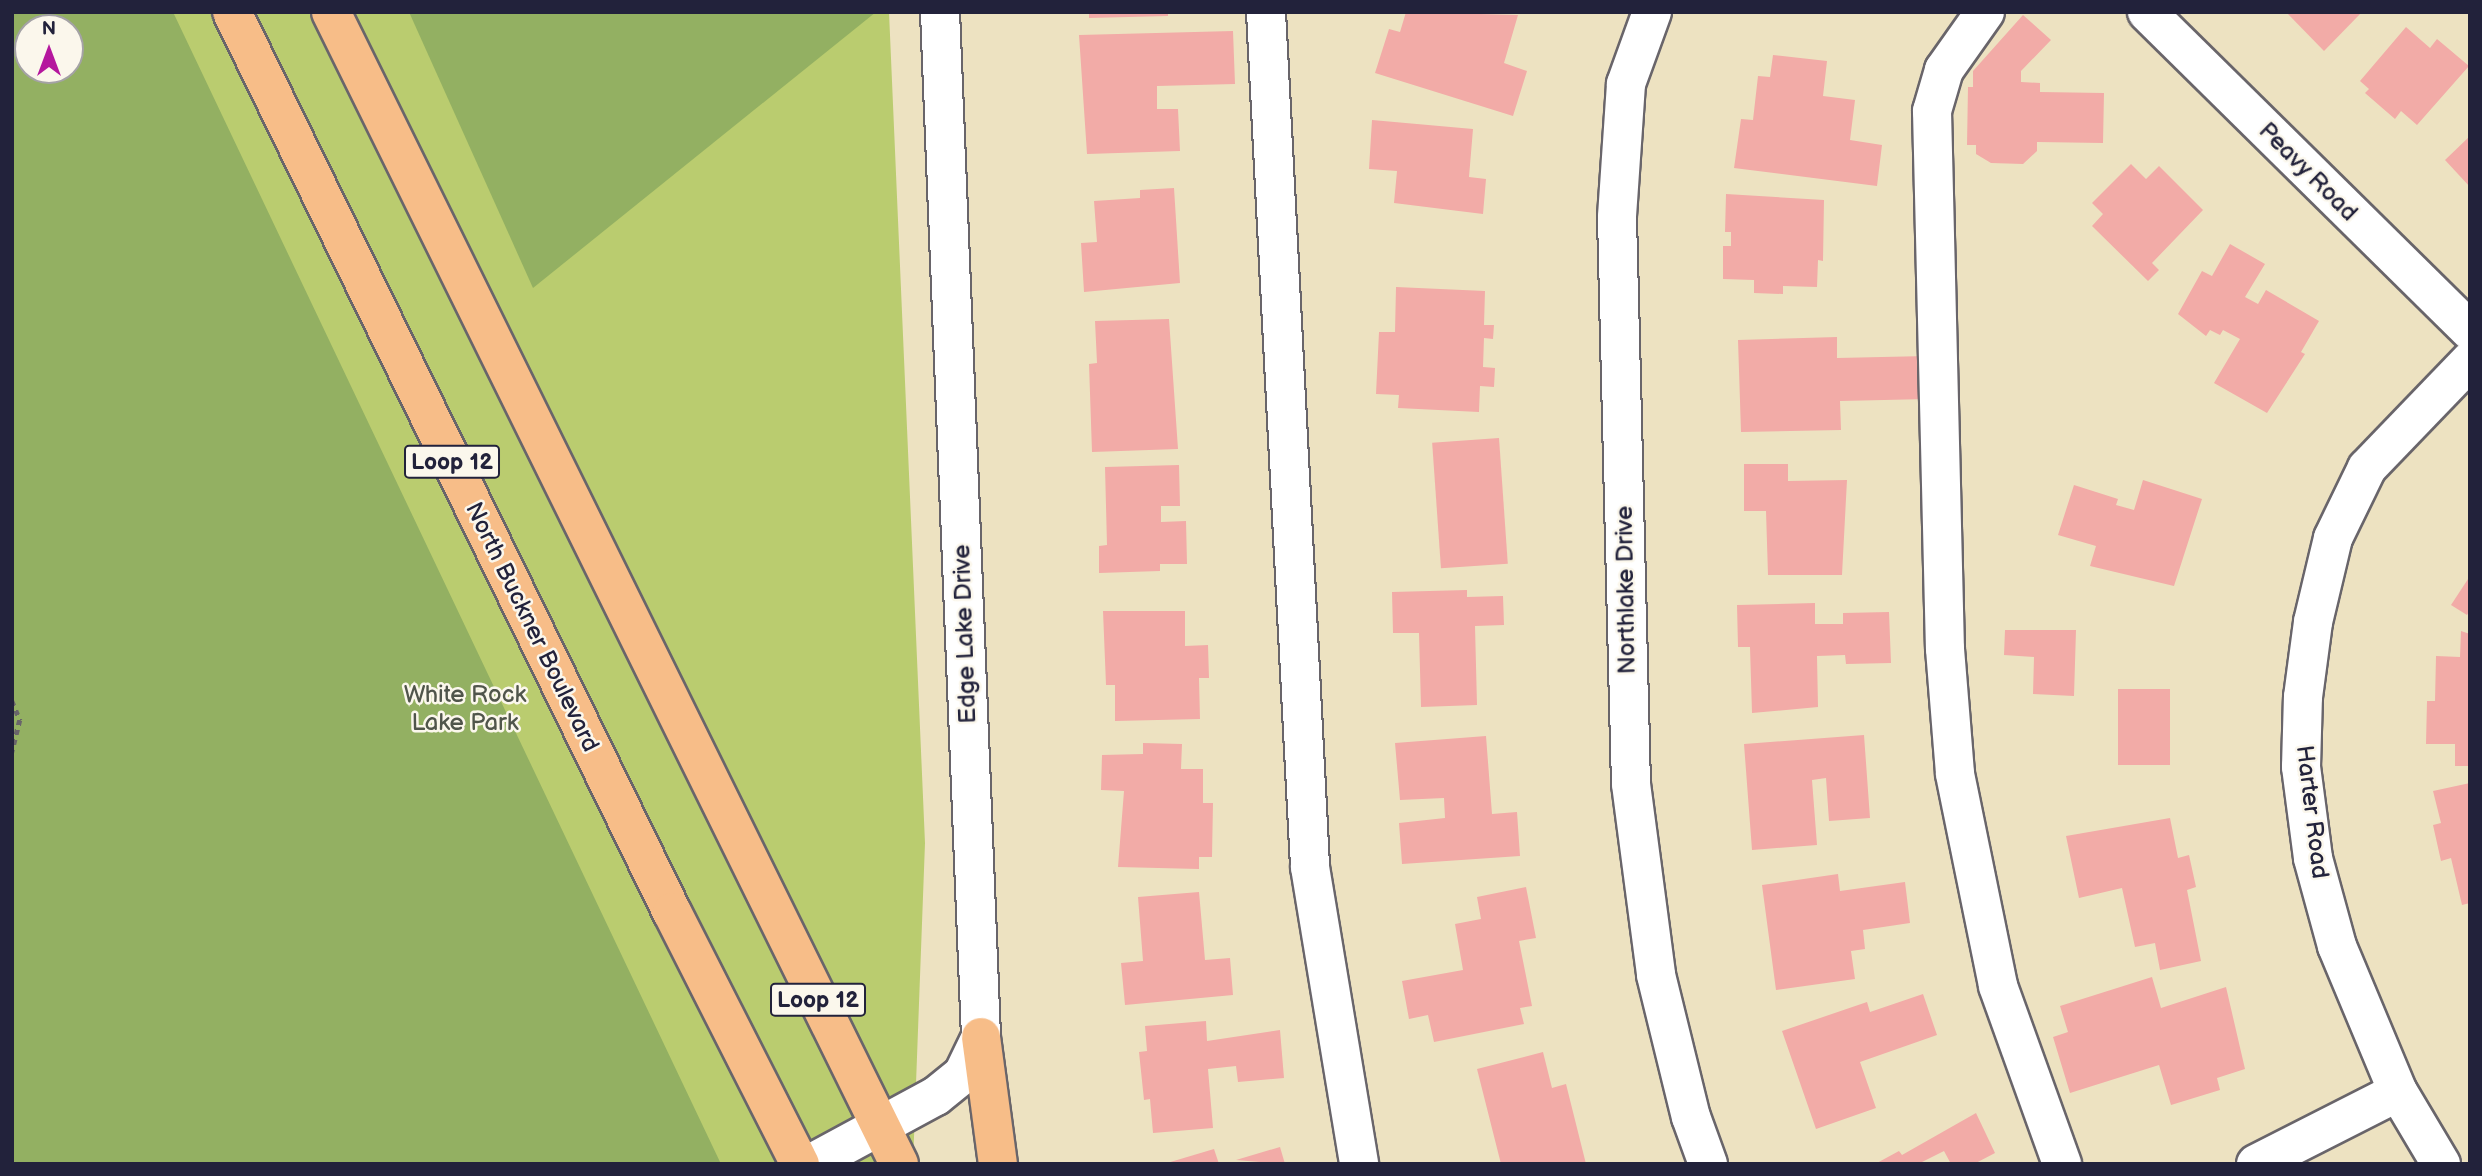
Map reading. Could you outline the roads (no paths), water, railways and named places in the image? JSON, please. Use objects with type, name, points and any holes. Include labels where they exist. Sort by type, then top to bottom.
[{"type":"main road","name":"North Buckner Boulevard","points":[[232,12],[672,912],[800,1164]]},
{"type":"main road","name":"Loop 12","points":[[331,12],[899,1164]]},
{"type":"main road","points":[[981,1037],[998,1164]]},
{"type":"street","name":"Edge Lake Drive","points":[[810,1164],[936,1096],[963,1074],[981,1037],[940,12]]},
{"type":"street","points":[[1266,12],[1310,867],[1359,1164]]},
{"type":"street","name":"Northlake Drive","points":[[1652,12],[1626,84],[1617,217],[1631,784],[1656,975],[1691,1117],[1708,1164]]},
{"type":"street","points":[[1985,12],[1944,70],[1932,111],[1945,649],[1955,774],[1998,985],[2062,1164]]},
{"type":"street","name":"Peavy Road","points":[[2147,12],[2470,331]]},
{"type":"street","name":"Harter Road","points":[[2441,1164],[2398,1092],[2337,946],[2313,858],[2301,767],[2302,697],[2313,622],[2333,538],[2367,468],[2470,360]]},
{"type":"street","points":[[2256,1164],[2398,1092]]},
{"type":"park label","name":"White Rock Lake Park","points":[[465,709]]}]
